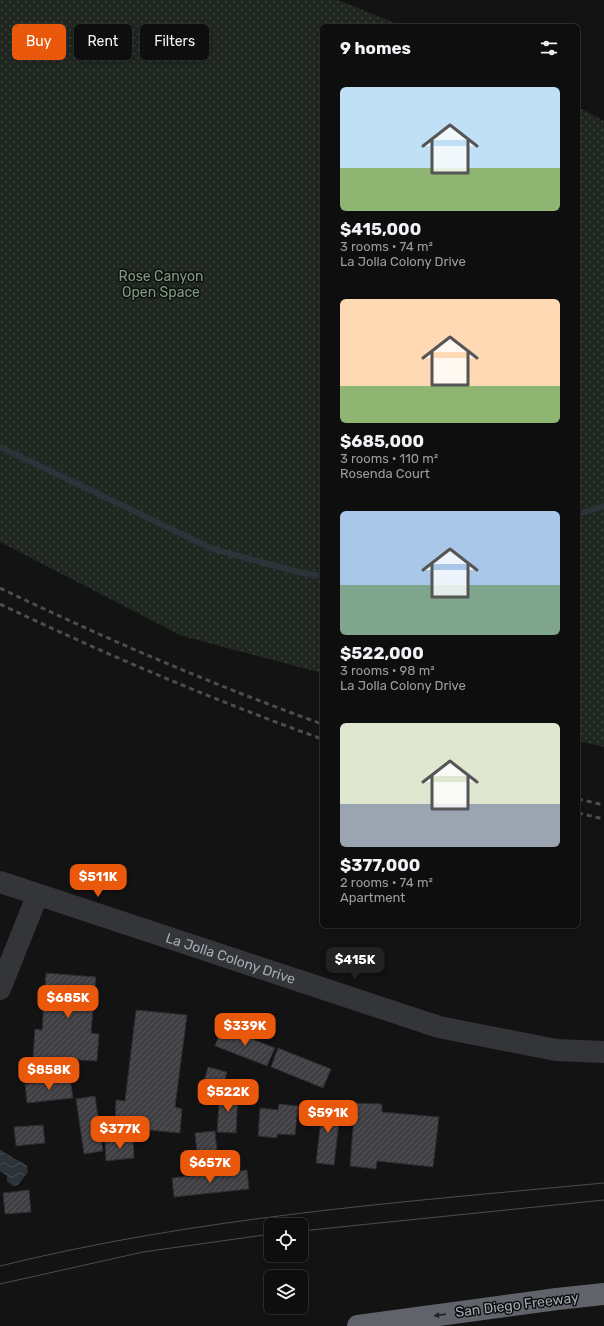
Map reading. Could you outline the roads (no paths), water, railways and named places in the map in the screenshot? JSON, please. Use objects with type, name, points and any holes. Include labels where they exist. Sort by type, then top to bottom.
[{"type":"highway","name":"San Diego Freeway","points":[[358,1326],[604,1294]]},
{"type":"street","name":"La Jolla Colony Drive","points":[[0,882],[37,896],[439,1027],[556,1050],[604,1052]]},
{"type":"street","points":[[0,989],[37,896]]},
{"type":"water","points":[[0,1149],[27,1166],[28,1172],[18,1185],[13,1186],[7,1181],[7,1176],[0,1171]]},
{"type":"waterway","points":[[0,447],[213,549],[302,573],[320,576]]},
{"type":"waterway","points":[[580,513],[604,506]]},
{"type":"tram line","points":[[0,1266],[75,1249],[225,1223],[300,1213],[604,1183]]},
{"type":"tram line","points":[[308,1230],[604,1200]]},
{"type":"tram line","points":[[0,1284],[143,1252],[264,1235]]},
{"type":"railway","points":[[0,588],[159,660],[320,723]]},
{"type":"railway","points":[[0,604],[160,676],[320,738]]},
{"type":"railway","points":[[580,799],[604,805]]},
{"type":"railway","points":[[580,813],[604,819]]},
{"type":"park label","name":"Rose Canyon Open Space","points":[[161,284]]}]
